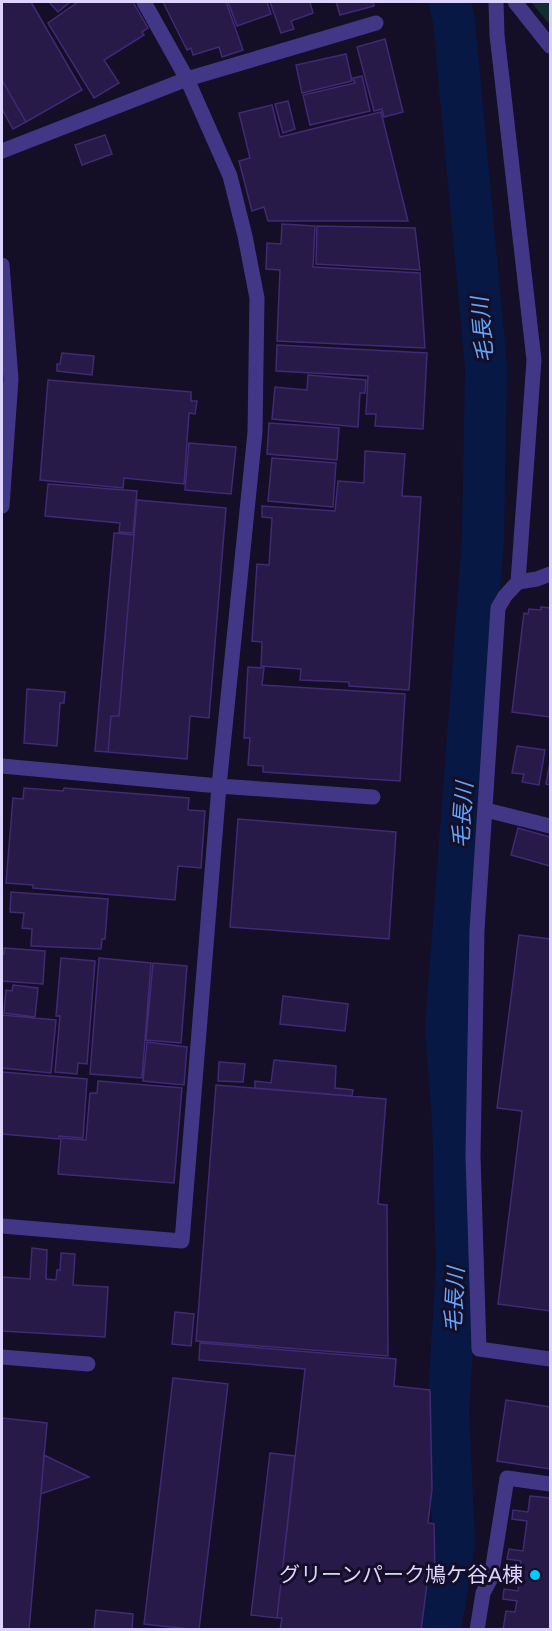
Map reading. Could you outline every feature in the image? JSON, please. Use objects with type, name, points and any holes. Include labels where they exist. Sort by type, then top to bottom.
[{"type":"street","points":[[2,1226],[182,1240],[219,786],[255,432],[257,298],[246,236],[230,177],[187,79],[144,2]]},
{"type":"street","points":[[496,2],[497,34],[534,360],[518,582]]},
{"type":"street","points":[[515,2],[550,46]]},
{"type":"street","points":[[2,151],[187,79],[376,23]]},
{"type":"street","points":[[2,265],[11,379],[2,506]]},
{"type":"street","points":[[550,574],[518,582],[498,608],[477,930],[473,1156],[479,1349],[550,1359]]},
{"type":"street","points":[[2,766],[219,786],[373,797]]},
{"type":"street","points":[[486,810],[550,826]]},
{"type":"street","points":[[2,1357],[88,1364]]},
{"type":"street","points":[[477,1629],[483,1593],[491,1578],[507,1478],[550,1484]]},
{"type":"green space","points":[[531,2],[550,2],[550,25]]},
{"type":"building","points":[[2,2],[31,2],[82,90],[26,122],[2,80]]},
{"type":"building","points":[[49,2],[70,2],[58,12]]},
{"type":"building","points":[[78,2],[133,2],[148,28],[142,32],[144,35],[104,60],[119,83],[94,98],[48,23]]},
{"type":"building","points":[[163,2],[226,2],[243,50],[222,57],[219,47],[193,55],[191,48],[187,50]]},
{"type":"building","points":[[228,2],[267,2],[271,14],[237,26]]},
{"type":"building","points":[[270,2],[310,2],[313,13],[291,21],[294,29],[281,33]]},
{"type":"building","points":[[336,2],[373,2],[374,6],[340,15]]},
{"type":"building","points":[[385,39],[403,112],[384,117],[382,109],[374,111],[357,47]]},
{"type":"building","points":[[346,54],[352,81],[302,93],[296,65]]},
{"type":"building","points":[[362,76],[370,111],[310,125],[303,95],[355,83],[353,78]]},
{"type":"building","points":[[2,80],[26,122],[13,129],[2,109]]},
{"type":"building","points":[[288,101],[295,129],[283,133],[275,104]]},
{"type":"building","points":[[272,105],[280,137],[381,112],[408,221],[268,221],[264,207],[252,211],[239,161],[250,158],[239,113]]},
{"type":"building","points":[[105,135],[112,154],[82,165],[75,145]]},
{"type":"building","points":[[282,224],[315,226],[313,267],[420,273],[425,348],[277,341],[280,270],[266,269],[267,243],[281,244]]},
{"type":"building","points":[[317,226],[415,228],[420,270],[316,264]]},
{"type":"building","points":[[277,345],[427,353],[423,429],[375,426],[376,414],[366,414],[368,376],[276,371]]},
{"type":"building","points":[[62,353],[94,356],[92,375],[57,371],[57,364],[60,364]]},
{"type":"building","points":[[308,375],[366,380],[365,393],[360,393],[358,427],[272,419],[275,387],[307,390]]},
{"type":"building","points":[[48,380],[191,392],[191,401],[197,401],[195,414],[189,413],[184,484],[124,478],[123,488],[40,480]]},
{"type":"building","points":[[269,423],[339,428],[337,460],[267,454]]},
{"type":"building","points":[[189,443],[236,447],[231,494],[185,490]]},
{"type":"building","points":[[365,451],[405,454],[402,496],[421,497],[409,690],[349,686],[349,682],[300,680],[301,669],[261,666],[262,642],[252,641],[257,564],[269,565],[272,518],[262,517],[262,506],[335,511],[338,481],[364,483]]},
{"type":"building","points":[[272,458],[336,463],[333,507],[268,501]]},
{"type":"building","points":[[48,484],[137,491],[133,533],[119,532],[120,523],[45,516]]},
{"type":"building","points":[[137,500],[226,508],[209,718],[190,716],[187,759],[108,752],[111,716],[119,716]]},
{"type":"building","points":[[114,533],[134,535],[119,716],[111,716],[108,752],[95,751]]},
{"type":"building","points":[[541,607],[550,608],[550,717],[512,712],[524,613],[528,614],[529,609],[541,610]]},
{"type":"building","points":[[248,667],[264,668],[262,685],[405,694],[400,781],[263,772],[263,766],[248,765],[250,738],[244,738]]},
{"type":"building","points":[[27,689],[65,692],[64,703],[60,703],[57,746],[24,743]]},
{"type":"building","points":[[517,746],[545,750],[539,785],[522,782],[524,774],[512,773]]},
{"type":"building","points":[[550,762],[550,785],[546,784]]},
{"type":"building","points":[[24,788],[63,791],[64,788],[189,798],[188,810],[205,811],[201,868],[178,866],[175,900],[33,888],[33,885],[6,883],[13,798],[23,799]]},
{"type":"building","points":[[238,819],[396,832],[389,939],[230,927]]},
{"type":"building","points":[[518,828],[550,837],[550,866],[511,855]]},
{"type":"building","points":[[11,892],[108,899],[105,939],[102,939],[101,949],[31,946],[32,929],[22,928],[24,913],[10,912]]},
{"type":"building","points":[[519,935],[550,939],[550,1311],[498,1304],[522,1111],[497,1108]]},
{"type":"building","points":[[4,948],[45,951],[43,984],[2,981]]},
{"type":"building","points":[[61,958],[95,961],[87,1064],[78,1063],[77,1074],[55,1072],[60,1016],[56,1016]]},
{"type":"building","points":[[99,958],[151,963],[142,1078],[90,1074]]},
{"type":"building","points":[[153,963],[187,966],[181,1043],[146,1040]]},
{"type":"building","points":[[13,985],[38,988],[35,1017],[4,1013],[6,990],[12,991]]},
{"type":"building","points":[[283,996],[348,1004],[345,1031],[280,1024]]},
{"type":"building","points":[[2,1015],[56,1020],[51,1073],[2,1068]]},
{"type":"building","points":[[147,1042],[187,1047],[184,1085],[143,1081]]},
{"type":"building","points":[[274,1060],[336,1066],[335,1088],[353,1090],[352,1096],[255,1088],[255,1081],[271,1083]]},
{"type":"building","points":[[219,1062],[245,1064],[243,1082],[218,1081]]},
{"type":"building","points":[[2,1072],[87,1079],[83,1138],[59,1136],[59,1139],[2,1134]]},
{"type":"building","points":[[98,1081],[182,1088],[174,1183],[58,1174],[61,1138],[86,1140],[90,1093],[97,1093]]},
{"type":"building","points":[[216,1085],[386,1099],[378,1204],[387,1205],[388,1356],[196,1341]]},
{"type":"building","points":[[32,1248],[47,1250],[46,1279],[56,1280],[57,1270],[60,1270],[61,1253],[75,1254],[73,1285],[108,1287],[105,1337],[2,1331],[2,1277],[30,1279]]},
{"type":"building","points":[[175,1312],[194,1314],[191,1346],[172,1344]]},
{"type":"building","points":[[200,1343],[396,1359],[394,1386],[430,1390],[432,1489],[428,1523],[434,1524],[435,1576],[428,1576],[421,1630],[280,1630],[282,1618],[277,1618],[305,1369],[199,1360]]},
{"type":"building","points":[[173,1378],[228,1384],[199,1630],[144,1624]]},
{"type":"building","points":[[506,1400],[550,1407],[550,1469],[497,1461]]},
{"type":"building","points":[[2,1418],[47,1423],[29,1630],[2,1630]]},
{"type":"building","points":[[270,1453],[295,1456],[277,1618],[251,1615]]},
{"type":"building","points":[[44,1455],[89,1477],[41,1494]]},
{"type":"building","name":"グリーンパーク鳩ケ谷A棟","points":[[530,1496],[550,1498],[550,1630],[503,1630],[506,1611],[515,1612],[517,1601],[503,1599],[504,1589],[518,1591],[521,1561],[507,1559],[509,1549],[523,1551],[527,1521],[512,1519],[513,1510],[528,1512]]},
{"type":"building","points":[[96,1610],[133,1614],[132,1630],[94,1630]]},
{"type":"waterway","name":"毛長川","points":[[440,1630],[454,1543],[448,1411],[457,1268],[453,1120],[446,1028],[483,539],[486,367],[454,22],[450,2]]},
{"type":"place","name":"グリーンパーク鳩ケ谷A棟","points":[[535,1575]]}]
